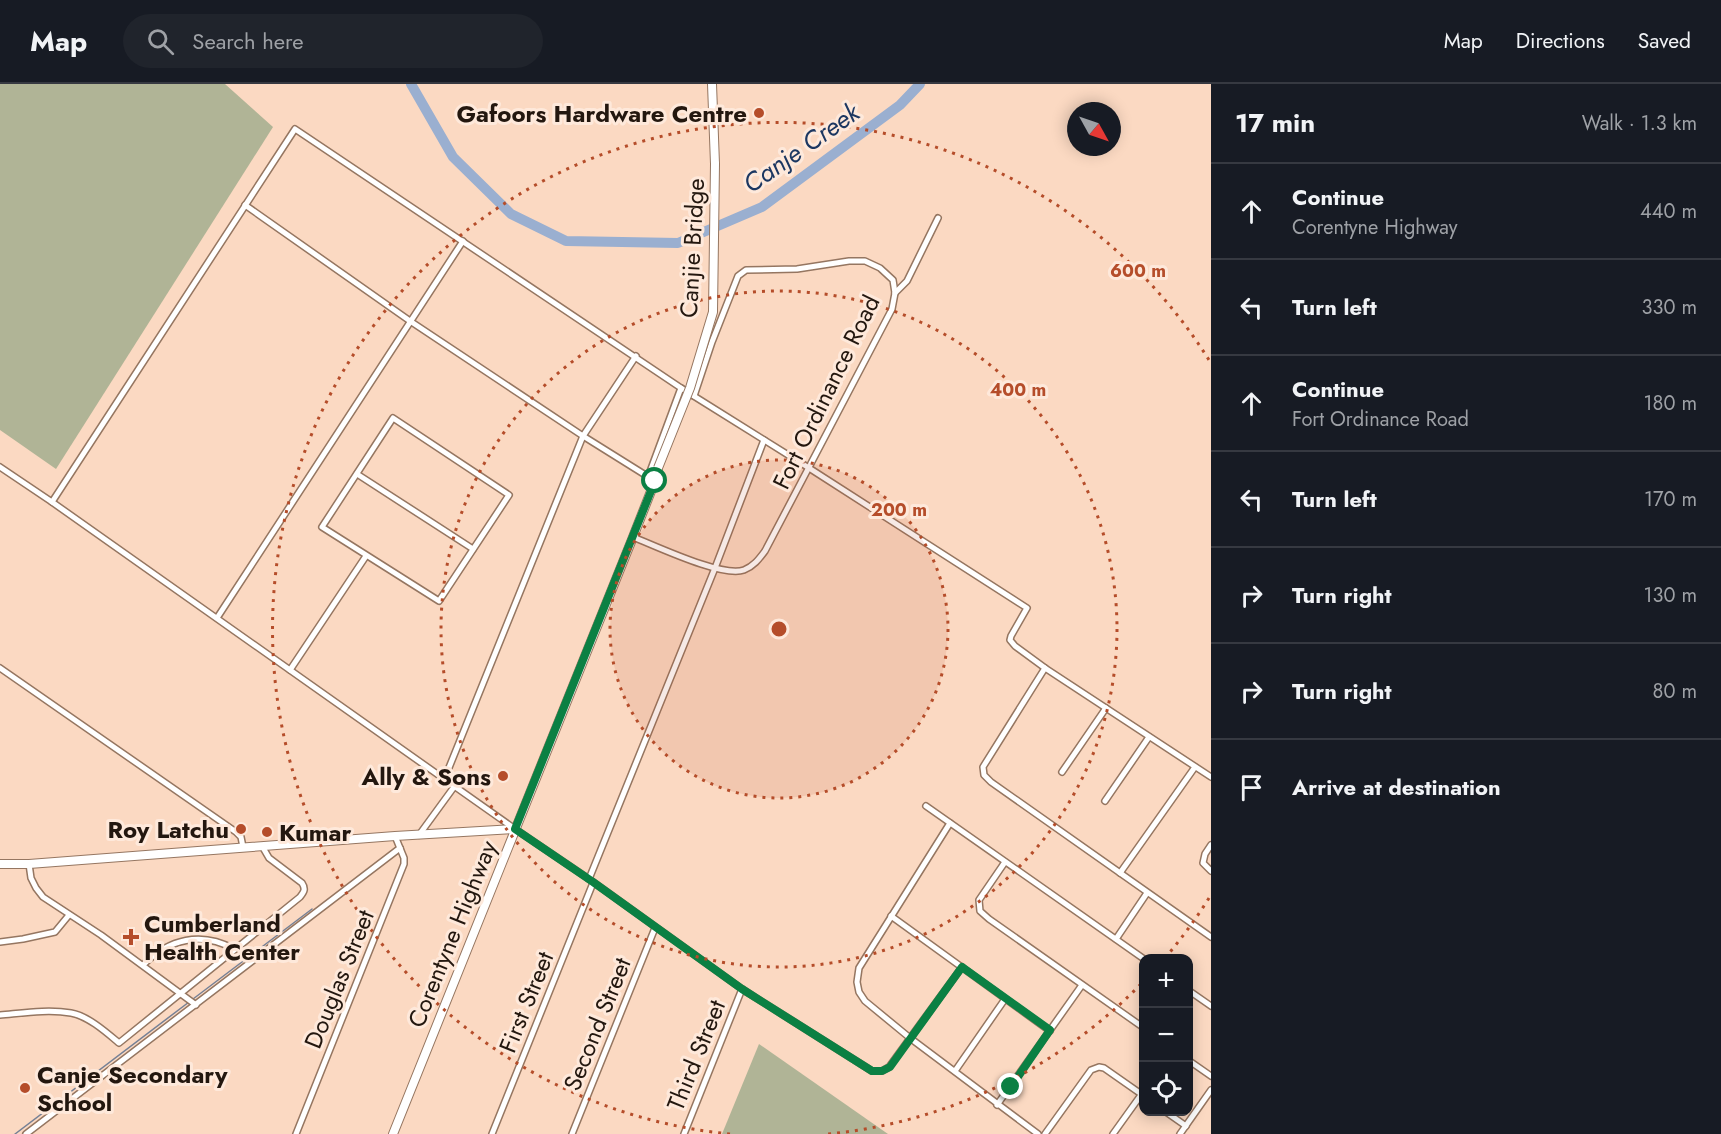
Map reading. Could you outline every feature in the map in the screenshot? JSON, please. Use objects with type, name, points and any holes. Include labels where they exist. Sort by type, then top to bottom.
[{"type":"main road","name":"Canjie Bridge","points":[[652,479],[690,388],[713,312],[715,164],[712,84]]},
{"type":"main road","name":"Corentyne Highway","points":[[393,1134],[633,537],[652,479]]},
{"type":"main road","points":[[0,864],[29,864],[515,829]]},
{"type":"street","points":[[52,502],[295,129],[681,388],[1027,608],[1011,636],[1010,640],[1015,646],[1211,777]]},
{"type":"street","points":[[245,205],[410,321],[652,479],[681,388]]},
{"type":"street","points":[[895,293],[907,281],[938,218]]},
{"type":"street","points":[[217,618],[463,241]]},
{"type":"street","name":"Fort Ordinance Road","points":[[633,537],[714,568],[729,571],[743,570],[756,563],[765,551],[892,309],[895,293],[892,280],[880,268],[865,261],[849,261],[797,269],[741,272],[712,342],[694,396]]},
{"type":"street","points":[[444,780],[583,436],[636,356]]},
{"type":"street","points":[[393,418],[509,495],[473,549],[439,602],[322,527],[393,418]]},
{"type":"street","name":"First Street","points":[[492,1134],[764,440]]},
{"type":"street","points":[[0,467],[742,989],[872,1071],[882,1071],[890,1067],[962,967]]},
{"type":"street","points":[[357,474],[473,549]]},
{"type":"street","points":[[290,670],[366,556]]},
{"type":"street","points":[[1045,668],[983,767],[984,775],[1211,937]]},
{"type":"street","points":[[0,669],[236,831],[241,837],[243,847]]},
{"type":"street","points":[[1062,772],[1106,708]]},
{"type":"street","points":[[1105,801],[1149,737]]},
{"type":"street","points":[[1120,873],[1195,767]]},
{"type":"street","points":[[419,835],[454,787]]},
{"type":"street","points":[[926,806],[1139,956]]},
{"type":"street","points":[[950,823],[859,968],[857,982],[859,992],[865,1000],[910,1038],[1038,1134]]},
{"type":"street","name":"Douglas Street","points":[[296,1134],[404,864],[404,858],[395,836]]},
{"type":"street","points":[[1211,845],[1205,854],[1203,863],[1211,871]]},
{"type":"street","points":[[0,1015],[41,1012],[73,1013],[100,1027],[118,1043],[304,892],[302,882],[269,858],[262,846]]},
{"type":"street","points":[[26,1134],[400,848]]},
{"type":"street","points":[[1005,862],[979,900],[980,911],[1139,1025]]},
{"type":"street","points":[[29,864],[31,878],[43,897],[196,1005]]},
{"type":"street","points":[[1116,939],[1147,893]]},
{"type":"street","points":[[0,942],[56,932],[69,915]]},
{"type":"street","points":[[891,916],[1050,1030]]},
{"type":"street","name":"Second Street","points":[[572,1134],[655,928]]},
{"type":"street","points":[[142,965],[153,954],[170,944],[187,941],[203,939],[216,941],[234,949]]},
{"type":"street","points":[[998,1105],[1082,985]]},
{"type":"street","name":"Third Street","points":[[684,1134],[742,989]]},
{"type":"street","points":[[1193,993],[1211,1006]]},
{"type":"street","points":[[955,1071],[1005,999]]},
{"type":"street","points":[[1191,1062],[1211,1076]]},
{"type":"street","points":[[1045,1134],[1091,1070],[1104,1068],[1139,1093]]},
{"type":"street","points":[[1180,1134],[1211,1090]]},
{"type":"street","points":[[1113,1134],[1139,1099]]},
{"type":"street","points":[[1172,1116],[1186,1126]]},
{"type":"green space","points":[[0,84],[225,84],[273,127],[56,469],[0,430]]},
{"type":"green space","points":[[759,1044],[888,1134],[722,1134]]},
{"type":"waterway","name":"Canje Creek","points":[[411,84],[453,157],[511,214],[566,241],[678,243],[762,207],[900,105],[920,84]]},
{"type":"waterway","points":[[193,999],[312,909]]},
{"type":"waterway","points":[[15,1134],[189,1002]]},
{"type":"place","name":"Gafoors Hardware Centre","points":[[759,113]]},
{"type":"place","name":"Ally & Sons","points":[[503,776]]},
{"type":"place","name":"Roy Latchu","points":[[241,829]]},
{"type":"place","name":"Kumar","points":[[267,832]]},
{"type":"place","name":"Cumberland Health Center","points":[[131,937]]},
{"type":"place","name":"Canje Secondary School","points":[[25,1088]]},
{"type":"route","points":[[655,481],[515,829],[742,989],[872,1071],[882,1071],[890,1067],[962,967],[1050,1030],[1011,1087]]}]
